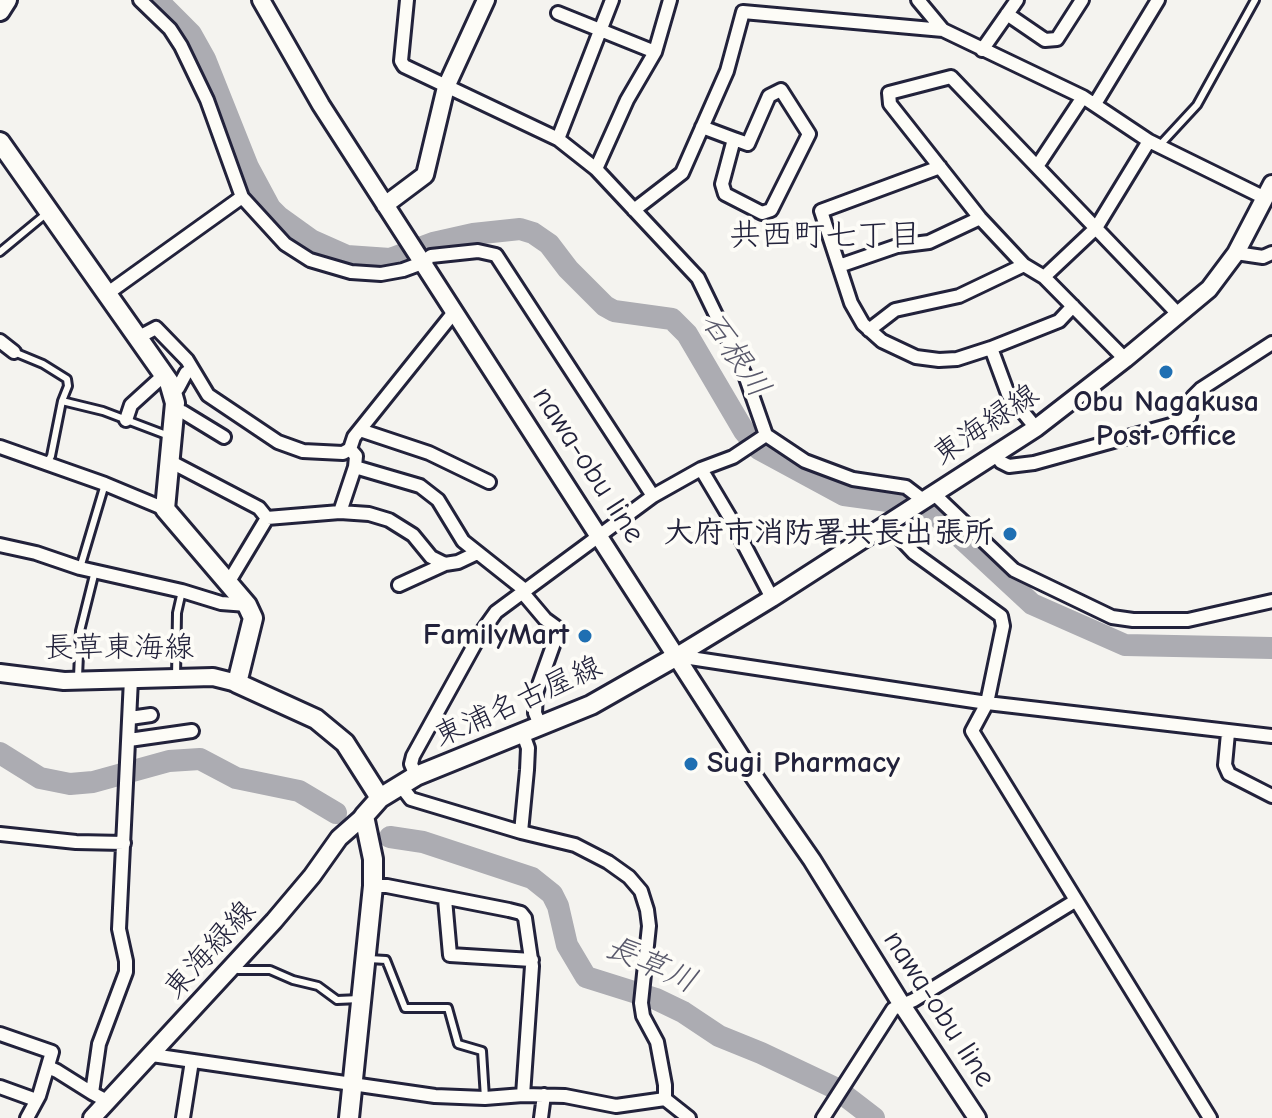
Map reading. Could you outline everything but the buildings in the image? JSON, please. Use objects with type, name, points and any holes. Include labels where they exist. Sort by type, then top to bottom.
[{"type":"main road","points":[[0,11],[7,0]]},
{"type":"main road","name":"nawa-obu line","points":[[261,0],[321,105],[420,260],[977,1118]]},
{"type":"main road","points":[[385,205],[425,175],[446,87],[486,0]]},
{"type":"main road","points":[[0,142],[139,337],[170,392],[172,437],[165,509],[247,605],[253,618],[237,683],[316,719],[345,743],[380,798]]},
{"type":"main road","name":"東海緑線","points":[[677,656],[1036,428],[1125,359],[1209,289],[1236,253],[1269,191]]},
{"type":"main road","name":"東浦名古屋線","points":[[364,816],[380,798],[408,781],[591,705],[677,656]]},
{"type":"main road","name":"長草東海線","points":[[0,673],[64,681],[213,677],[237,683]]},
{"type":"main road","points":[[349,1118],[373,886],[373,859],[364,816]]},
{"type":"main road","name":"東海緑線","points":[[92,1118],[99,1097],[152,1055],[312,876],[339,838],[364,816]]},
{"type":"street","points":[[140,0],[170,29],[181,46],[207,100],[242,197],[285,244],[310,260],[351,272],[381,274],[403,270],[431,256],[478,251],[496,255],[653,496]]},
{"type":"street","points":[[407,0],[401,61],[404,66],[558,139],[596,169],[698,278],[745,375],[766,435],[805,461],[853,479],[906,487],[926,498],[1014,570],[1112,617],[1188,620],[1272,601]]},
{"type":"street","points":[[558,139],[612,0]]},
{"type":"street","points":[[596,169],[627,100],[655,52],[670,0]]},
{"type":"street","points":[[982,50],[1017,0]]},
{"type":"street","points":[[1007,14],[1045,40],[1057,39],[1082,0]]},
{"type":"street","points":[[1038,165],[1089,100],[1158,0]]},
{"type":"street","points":[[925,3],[943,30]]},
{"type":"street","points":[[634,210],[682,173],[727,71],[743,12],[943,30],[1089,100],[1154,143],[1269,191]]},
{"type":"street","points":[[558,13],[655,52]]},
{"type":"street","points":[[1125,359],[1044,277],[1024,265],[980,218],[890,104],[889,93],[951,77],[1179,315]]},
{"type":"street","points":[[702,127],[748,144],[769,96],[781,90],[809,134],[771,210],[762,213],[725,194],[722,184],[734,139]]},
{"type":"street","points":[[1044,277],[1096,228],[1154,143]]},
{"type":"street","points":[[940,167],[821,211],[857,316],[869,330],[916,357],[957,359],[1059,321],[1073,306]]},
{"type":"street","points":[[108,293],[242,197]]},
{"type":"street","points":[[839,266],[897,246],[929,242],[980,218]]},
{"type":"street","points":[[1236,253],[1263,257],[1272,254]]},
{"type":"street","points":[[869,330],[895,310],[959,296],[1024,265]]},
{"type":"street","points":[[139,337],[156,328],[192,369],[208,395],[278,442],[303,451],[343,453],[350,449],[368,417],[455,311]]},
{"type":"street","points":[[0,341],[14,352]]},
{"type":"street","points":[[995,454],[1009,466],[1034,463],[1171,425],[1190,416],[1193,397],[1201,389],[1272,343]]},
{"type":"street","points":[[991,348],[1008,394],[1036,428]]},
{"type":"street","points":[[126,420],[131,405],[178,388],[186,373],[192,369]]},
{"type":"street","points":[[170,392],[183,412],[224,437]]},
{"type":"street","points":[[360,430],[429,453],[489,482]]},
{"type":"street","points":[[665,1099],[657,1042],[643,1016],[641,1003],[649,926],[641,891],[629,877],[608,862],[575,845],[411,799],[408,781],[413,756],[481,633],[496,612],[653,496],[701,469],[733,457],[766,435]]},
{"type":"street","points":[[0,447],[165,509]]},
{"type":"street","points":[[340,512],[355,467],[356,456],[350,449]]},
{"type":"street","points":[[170,464],[259,508],[267,518]]},
{"type":"street","points":[[355,467],[420,486],[438,500],[458,537],[525,592],[545,619],[556,627],[555,640],[536,693],[535,713],[541,727]]},
{"type":"street","points":[[701,469],[772,598]]},
{"type":"street","points":[[267,518],[340,512],[369,514],[389,520],[413,535],[431,557],[445,564]]},
{"type":"street","points":[[228,583],[267,518]]},
{"type":"street","points":[[894,520],[898,536],[914,553],[1001,616],[1003,626],[987,703],[972,731],[1210,1118]]},
{"type":"street","points":[[0,545],[221,603],[247,605]]},
{"type":"street","points":[[399,585],[477,553]]},
{"type":"street","points":[[677,656],[987,703],[1272,736]]},
{"type":"street","points":[[48,1067],[99,1097],[102,1031],[126,972],[119,929],[131,679]]},
{"type":"street","points":[[130,718],[151,715]]},
{"type":"street","points":[[129,740],[192,731]]},
{"type":"street","points":[[1228,733],[1225,765],[1229,774],[1272,796]]},
{"type":"street","points":[[521,832],[528,748],[523,734]]},
{"type":"street","points":[[0,834],[53,841],[124,843]]},
{"type":"street","points":[[373,886],[387,886],[521,913],[525,918],[532,960],[523,1095]]},
{"type":"street","points":[[445,899],[450,955],[532,960]]},
{"type":"street","points":[[823,1118],[893,1009],[1075,901]]},
{"type":"street","points":[[0,1034],[52,1052],[27,1118]]},
{"type":"street","points":[[152,1055],[435,1096],[565,1096],[615,1112],[665,1099]]},
{"type":"street","points":[[183,1118],[192,1061]]},
{"type":"street","points":[[0,1087],[36,1100]]},
{"type":"street","points":[[541,1118],[544,1095]]},
{"type":"street","points":[[665,1099],[689,1118]]},
{"type":"lane","points":[[1154,143],[1197,105],[1255,0]]},
{"type":"lane","points":[[0,252],[49,211]]},
{"type":"lane","points":[[14,352],[43,364],[67,379],[68,386],[47,463]]},
{"type":"lane","points":[[62,401],[103,411],[172,437]]},
{"type":"lane","points":[[80,568],[105,484]]},
{"type":"lane","points":[[78,680],[80,631],[95,571]]},
{"type":"lane","points":[[176,679],[175,641],[178,601],[182,591]]},
{"type":"lane","points":[[366,958],[386,960],[405,1008],[448,1008],[458,1044],[482,1051],[485,1098]]},
{"type":"lane","points":[[233,966],[238,970],[270,970],[318,986],[337,1000],[362,999]]},
{"type":"waterway","name":"石根川","points":[[157,0],[191,34],[205,59],[248,167],[270,208],[311,240],[347,256],[390,259],[433,243],[473,234],[520,229],[533,233],[549,244],[568,269],[605,306],[614,311],[672,319],[687,334],[744,431],[759,449],[844,495],[888,501],[935,514],[1032,604],[1125,645],[1272,648]]},
{"type":"waterway","name":"長草川","points":[[0,753],[40,778],[70,784],[93,782],[169,761],[200,759],[236,778],[299,791],[336,813]]},
{"type":"waterway","name":"長草川","points":[[390,837],[423,842],[532,878],[552,894],[567,945],[586,977],[656,999],[683,1012],[719,1036],[835,1088],[874,1118]]},
{"type":"place","name":"Obu Nagakusa Post Office","points":[[1166,372]]},
{"type":"place","name":"大府市消防署共長出張所","points":[[1010,534]]},
{"type":"place","name":"FamilyMart","points":[[585,636]]},
{"type":"place","name":"Sugi Pharmacy","points":[[691,764]]},
{"type":"district","name":"共西町七丁目","points":[[825,236]]}]
